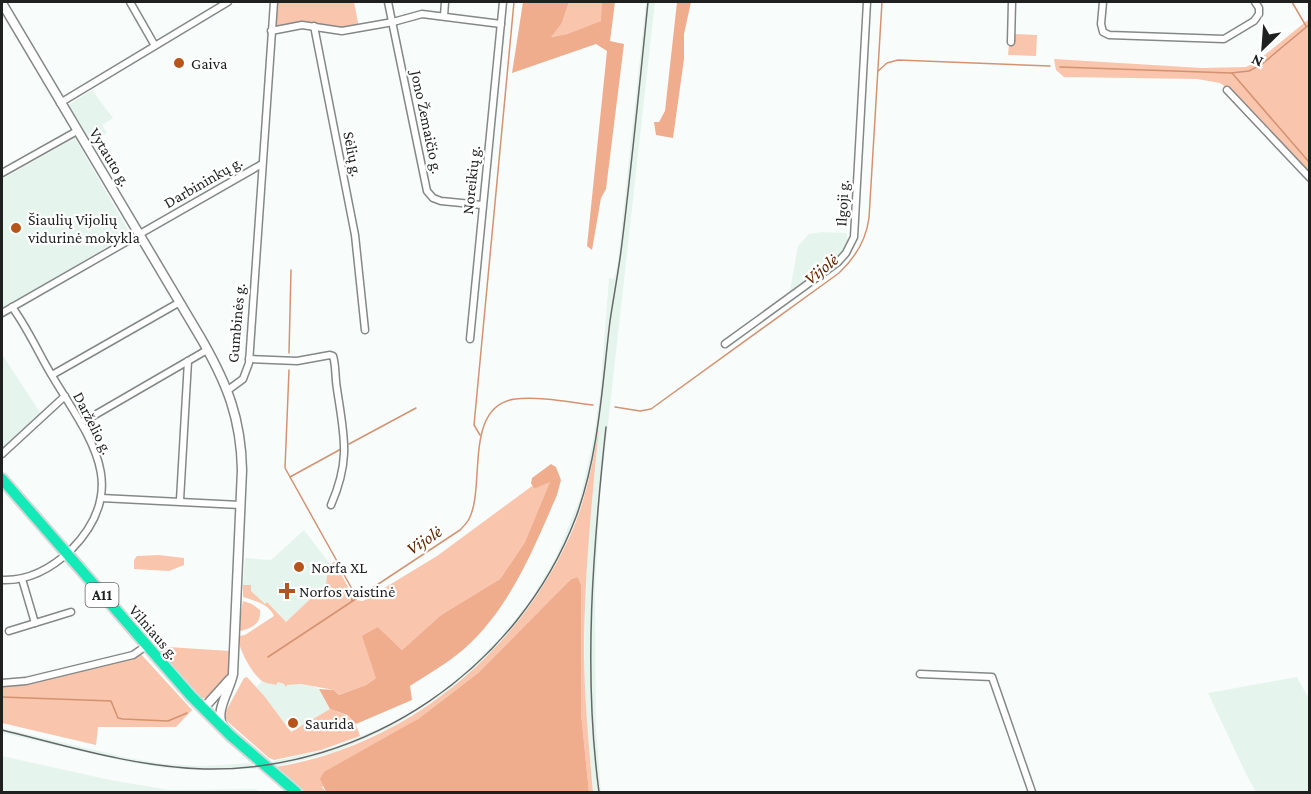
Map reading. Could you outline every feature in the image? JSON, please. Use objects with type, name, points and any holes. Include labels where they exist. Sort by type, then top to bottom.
[{"type":"highway","name":"Vilniaus g.","points":[[2,479],[203,709],[296,792]]},
{"type":"main road","name":"Vytauto g.","points":[[2,3],[180,302],[228,390]]},
{"type":"main road","points":[[228,390],[241,441],[233,674],[219,716],[220,722],[231,736]]},
{"type":"main road","points":[[203,709],[227,684],[233,674]]},
{"type":"street","points":[[130,2],[154,44]]},
{"type":"street","points":[[60,103],[154,44],[228,2]]},
{"type":"street","name":"Gumbinės g.","points":[[228,390],[243,379],[249,359],[274,2]]},
{"type":"street","name":"Jono Žemaičio g.","points":[[388,2],[427,190],[433,198],[441,201],[482,205]]},
{"type":"street","points":[[444,16],[445,2]]},
{"type":"street","name":"Noreikių g.","points":[[470,339],[503,2]]},
{"type":"street","name":"Ilgoji g.","points":[[725,344],[833,266],[846,253],[850,244],[855,230],[867,2]]},
{"type":"street","points":[[1011,42],[1012,2]]},
{"type":"street","points":[[1103,2],[1101,24],[1103,32],[1109,35],[1224,39],[1254,21],[1259,14],[1259,8],[1255,2]]},
{"type":"street","points":[[271,32],[302,25],[342,31],[422,15],[501,24]]},
{"type":"street","name":"Sėlių g.","points":[[314,26],[355,235],[365,330]]},
{"type":"street","points":[[1227,90],[1310,178]]},
{"type":"street","points":[[2,173],[77,131]]},
{"type":"street","name":"Darbininkų g.","points":[[2,313],[262,164]]},
{"type":"street","points":[[52,375],[180,302]]},
{"type":"street","name":"Darželio g.","points":[[2,580],[22,579],[37,574],[66,554],[92,525],[101,498],[99,462],[96,452],[12,307]]},
{"type":"street","points":[[81,423],[207,350]]},
{"type":"street","points":[[249,359],[297,361],[333,356],[345,445],[342,476],[331,505]]},
{"type":"street","points":[[180,501],[188,361]]},
{"type":"street","points":[[2,454],[65,396]]},
{"type":"street","points":[[101,498],[240,505]]},
{"type":"street","points":[[22,579],[35,623]]},
{"type":"street","points":[[9,631],[70,612]]},
{"type":"street","points":[[2,684],[26,681],[133,655],[146,646]]},
{"type":"street","points":[[920,674],[992,677],[1032,792]]},
{"type":"shaded area","points":[[274,2],[354,2],[359,28],[342,31],[314,26],[271,31]]},
{"type":"shaded area","points":[[523,2],[569,2],[562,23],[551,37],[567,34],[601,21],[602,2],[615,2],[610,41],[624,44],[606,189],[601,198],[592,250],[587,246],[607,51],[596,44],[512,73]]},
{"type":"shaded area","points":[[569,2],[602,2],[602,21],[567,34],[550,37],[562,23]]},
{"type":"shaded area","points":[[646,2],[655,2],[600,496],[595,589],[596,728],[601,792],[593,792],[584,660],[588,543],[598,440],[578,516],[559,558],[534,602],[487,658],[444,694],[392,727],[335,752],[276,767],[270,762],[332,748],[390,724],[441,692],[501,637],[530,601],[556,557],[580,498],[593,441],[600,394],[609,278],[614,279],[618,261]]},
{"type":"shaded area","points":[[677,2],[691,2],[684,34],[684,59],[673,138],[656,135],[654,122],[659,122],[665,111]]},
{"type":"shaded area","points":[[1309,19],[1309,175],[1235,93],[1220,83],[1197,79],[1064,77],[1056,70],[1054,59],[1202,68],[1246,67],[1256,62]]},
{"type":"shaded area","points":[[1015,34],[1037,35],[1036,56],[1008,55],[1009,44],[1014,44]]},
{"type":"shaded area","points":[[92,90],[113,118],[102,125],[107,133],[89,143],[67,106]]},
{"type":"shaded area","points":[[75,138],[128,230],[127,235],[2,309],[2,179]]},
{"type":"shaded area","points":[[847,233],[847,238],[851,239],[842,255],[789,296],[798,246],[809,234]]},
{"type":"shaded area","points":[[2,354],[41,414],[2,451]]},
{"type":"shaded area","points":[[599,429],[588,544],[584,630],[585,693],[593,792],[589,792],[581,713],[581,585],[578,577],[571,579],[478,673],[322,787],[326,792],[305,792],[276,767],[323,756],[368,739],[411,716],[450,689],[486,657],[518,621],[546,581],[569,538],[584,498]]},
{"type":"shaded area","points":[[551,464],[556,467],[561,480],[557,495],[519,577],[495,615],[480,633],[445,664],[410,686],[412,700],[356,724],[347,715],[330,709],[319,689],[334,690],[339,695],[366,685],[376,678],[362,636],[378,627],[402,650],[441,615],[500,579],[525,542],[550,482],[534,489],[531,483],[532,478]]},
{"type":"shaded area","points":[[551,481],[525,542],[500,579],[441,615],[402,650],[378,627],[376,678],[366,685],[339,695],[334,690],[301,684],[286,687],[278,682],[276,685],[262,681],[250,667],[240,646],[239,636],[245,635],[274,616],[265,606],[243,597],[243,585],[251,585],[251,591],[265,604],[267,602],[286,622],[326,584],[328,569],[334,561],[355,600],[363,601],[437,556],[532,486],[534,489]]},
{"type":"shaded area","points":[[304,530],[331,565],[326,584],[286,622],[251,591],[251,585],[243,585],[245,558],[271,560]]},
{"type":"shaded area","points":[[159,555],[184,558],[184,565],[169,571],[134,569],[134,560],[137,556]]},
{"type":"shaded area","points":[[578,577],[581,585],[581,713],[589,792],[326,792],[320,779],[324,772],[418,719],[478,673],[571,579]]},
{"type":"shaded area","points":[[243,601],[260,610],[260,615],[255,624],[241,631],[238,629]]},
{"type":"shaded area","points":[[153,646],[230,651],[228,677],[210,698],[202,698]]},
{"type":"shaded area","points":[[139,652],[192,710],[176,727],[98,727],[96,745],[2,723],[2,683]]},
{"type":"shaded area","points":[[247,677],[291,732],[330,709],[350,718],[356,725],[360,736],[321,750],[274,760],[269,758],[225,717],[244,678]]},
{"type":"shaded area","points":[[1297,677],[1309,699],[1309,792],[1256,792],[1208,693]]},
{"type":"shaded area","points":[[262,681],[276,685],[277,682],[286,687],[286,685],[301,684],[313,686],[319,689],[330,709],[291,732],[256,687]]},
{"type":"shaded area","points":[[2,728],[128,758],[165,764],[201,766],[251,763],[257,769],[165,768],[128,762],[2,733]]},
{"type":"shaded area","points":[[2,756],[115,781],[170,790],[256,789],[259,792],[2,792]]},
{"type":"waterway","points":[[480,435],[474,425],[514,2]]},
{"type":"waterway","name":"Vijolė","points":[[615,407],[640,411],[651,409],[839,273],[855,255],[862,242],[869,218],[882,2]]},
{"type":"waterway","points":[[1292,2],[1306,26]]},
{"type":"waterway","points":[[1060,67],[1231,73],[1249,71],[1262,64],[1310,24]]},
{"type":"waterway","points":[[878,71],[887,63],[898,60],[1050,66]]},
{"type":"waterway","points":[[1232,73],[1309,162]]},
{"type":"waterway","points":[[289,353],[291,270]]},
{"type":"waterway","points":[[289,370],[285,468],[338,563]]},
{"type":"waterway","name":"Vijolė","points":[[268,657],[464,526],[474,505],[482,432],[488,416],[499,405],[515,399],[534,398],[593,405]]},
{"type":"waterway","points":[[349,444],[416,408]]},
{"type":"waterway","points":[[290,477],[341,449]]},
{"type":"waterway","points":[[342,571],[352,589],[352,601]]},
{"type":"waterway","name":"Vijolė","points":[[2,697],[111,701],[118,718],[123,719],[168,721],[187,713]]},
{"type":"railway","points":[[2,730],[102,755],[152,764],[204,769],[264,765],[323,752],[378,731],[429,701],[476,664],[516,621],[550,572],[576,517],[590,469],[599,420],[610,321],[622,243],[648,2]]},
{"type":"railway","points":[[599,792],[594,747],[591,656],[597,518],[606,427]]},
{"type":"place","name":"Gaiva","points":[[179,63]]},
{"type":"place","name":"Šiaulių Vijolių vidurinė mokykla","points":[[16,228]]},
{"type":"place","name":"Norfa XL","points":[[299,567]]},
{"type":"place","name":"Norfos vaistinė","points":[[287,591]]},
{"type":"place","name":"Saurida","points":[[293,723]]}]
